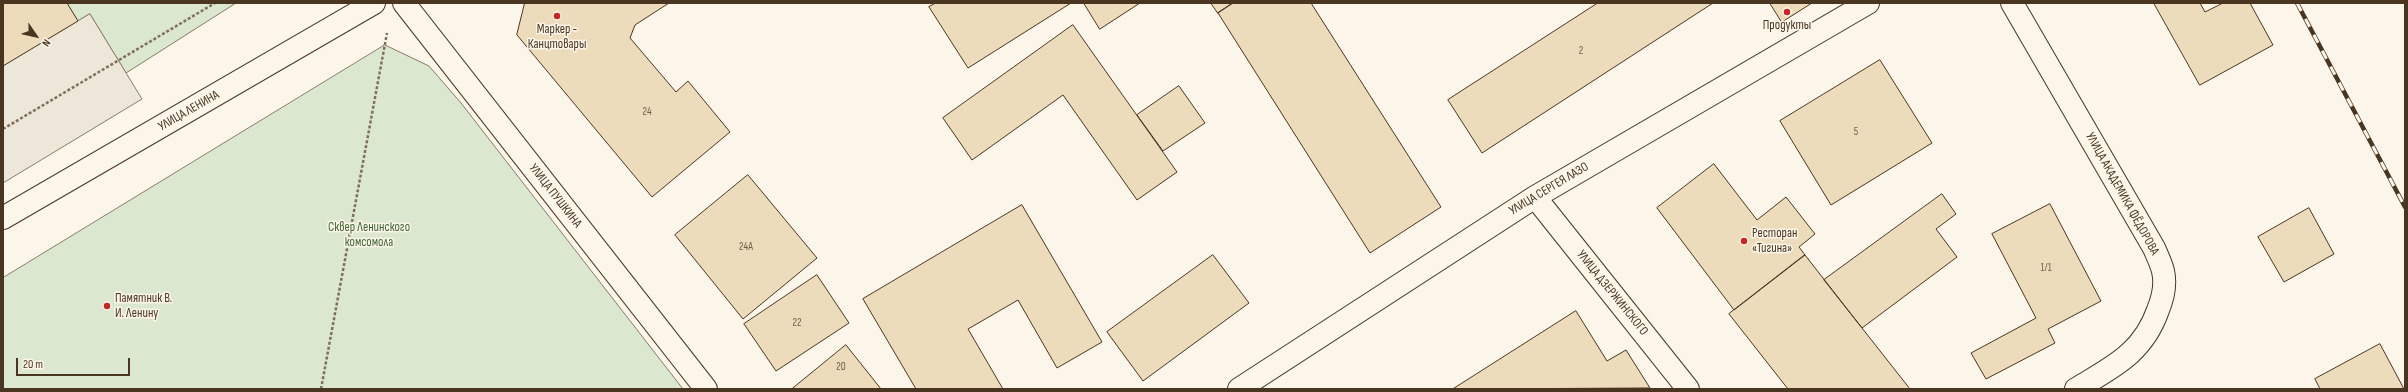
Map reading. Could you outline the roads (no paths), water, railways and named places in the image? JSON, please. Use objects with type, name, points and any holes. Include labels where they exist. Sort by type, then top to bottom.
[{"type":"street","name":"УЛИЦА ЛЕНИНА","points":[[3,218],[374,3]]},
{"type":"street","name":"УЛИЦА ПУШКИНА","points":[[404,3],[706,389]]},
{"type":"street","name":"УЛИЦА СЕРГЕЯ ЛАЗО","points":[[1239,389],[1535,197],[1868,3]]},
{"type":"street","name":"УЛИЦА АКАДЕМИКА ФЁДОРОВА","points":[[2012,3],[2154,248],[2163,272],[2163,296],[2154,323],[2140,345],[2114,366],[2076,389]]},
{"type":"street","name":"УЛИЦА ДЗЕРЖИНСКОГО","points":[[1535,197],[1688,389]]},
{"type":"railway","points":[[2297,3],[2405,207]]},
{"type":"place","name":"Продукты","points":[[1787,12]]},
{"type":"place","name":"Маркер - Канцтовары","points":[[557,16]]},
{"type":"place","name":"Ресторан «Тигина»","points":[[1744,241]]},
{"type":"place","name":"Памятник В. И. Ленину","points":[[107,306]]},
{"type":"park label","name":"Сквер Ленинского комсомола","points":[[369,236]]}]
